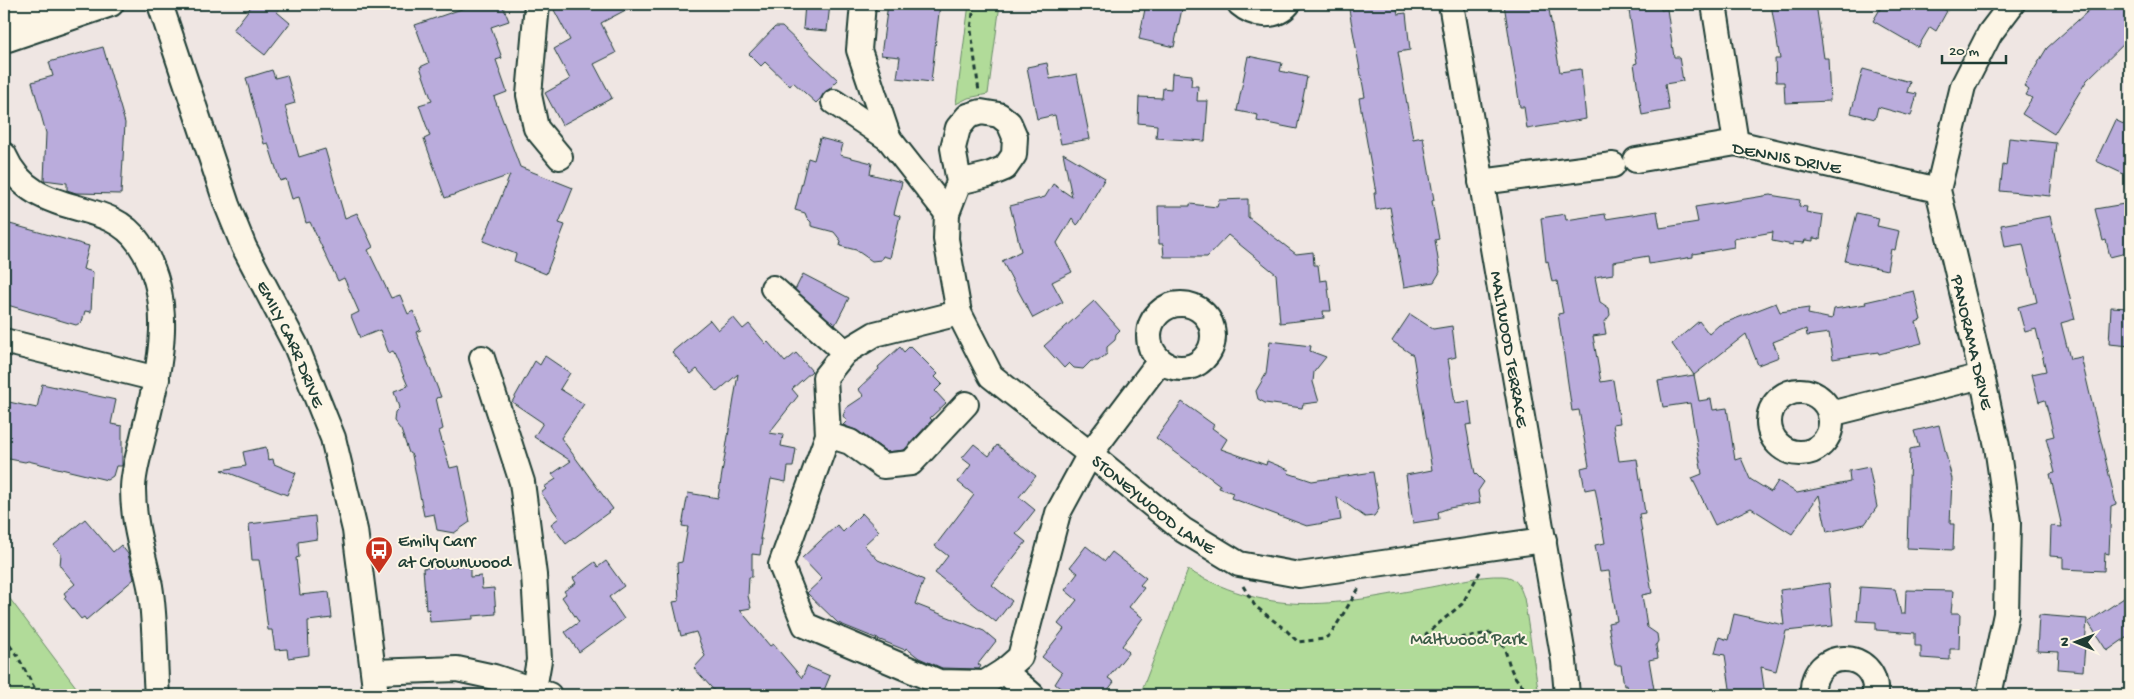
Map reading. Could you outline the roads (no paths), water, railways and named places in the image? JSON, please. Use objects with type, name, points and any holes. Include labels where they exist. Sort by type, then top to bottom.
[{"type":"street","points":[[4,20],[50,4]]},
{"type":"street","points":[[4,38],[8,39],[111,4]]},
{"type":"street","name":"EMILY CARR DRIVE","points":[[160,4],[227,205],[244,247],[296,346],[333,438],[355,530],[375,684]]},
{"type":"street","points":[[537,4],[529,95],[536,128],[560,157]]},
{"type":"street","points":[[862,4],[859,50],[889,139]]},
{"type":"street","points":[[1240,4],[1251,12],[1263,15],[1275,13],[1288,4]]},
{"type":"street","name":"MALTWOOD TERRACE","points":[[1451,4],[1544,540],[1564,661],[1567,695]]},
{"type":"street","points":[[1714,4],[1736,144]]},
{"type":"street","name":"PANORAMA DRIVE","points":[[1989,695],[2006,614],[2008,522],[1996,446],[1982,376],[1938,190],[1963,86],[1990,33],[2012,4]]},
{"type":"street","points":[[834,102],[889,139],[948,213]]},
{"type":"street","name":"STONEYWOOD LANE","points":[[958,182],[988,175],[1005,168],[1014,155],[1015,137],[1009,123],[999,115],[981,112],[968,116],[958,128],[953,148],[958,182],[948,213],[946,239],[959,313],[991,376],[1183,530],[1239,564],[1300,575],[1544,540]]},
{"type":"street","name":"DENNIS DRIVE","points":[[1481,182],[1736,144],[1938,190]]},
{"type":"street","points":[[4,155],[14,174],[39,196],[111,220],[138,241],[156,278],[161,300],[163,341],[157,379],[133,487],[136,530],[150,586],[154,617],[157,695]]},
{"type":"street","points":[[773,288],[845,352]]},
{"type":"street","points":[[959,313],[875,334],[845,352],[825,377],[828,435],[782,565],[805,625],[939,682],[985,683],[1004,671],[1020,657],[1058,514],[1090,454],[1160,361]]},
{"type":"street","points":[[4,341],[157,379]]},
{"type":"street","points":[[375,684],[457,670],[494,677],[541,692],[534,575],[522,482],[482,358]]},
{"type":"street","points":[[1830,414],[1982,376]]},
{"type":"street","points":[[828,435],[850,442],[883,466],[912,463],[966,404]]},
{"type":"street","points":[[1813,695],[1812,687],[1817,674],[1826,664],[1838,659],[1851,659],[1863,665],[1872,674],[1875,687],[1874,695]]},
{"type":"street","points":[[1004,671],[1032,695]]},
{"type":"place","name":"Emily Carr at Crownwood","points":[[379,574]]},
{"type":"park label","name":"Maltwood Park","points":[[1468,638]]}]
